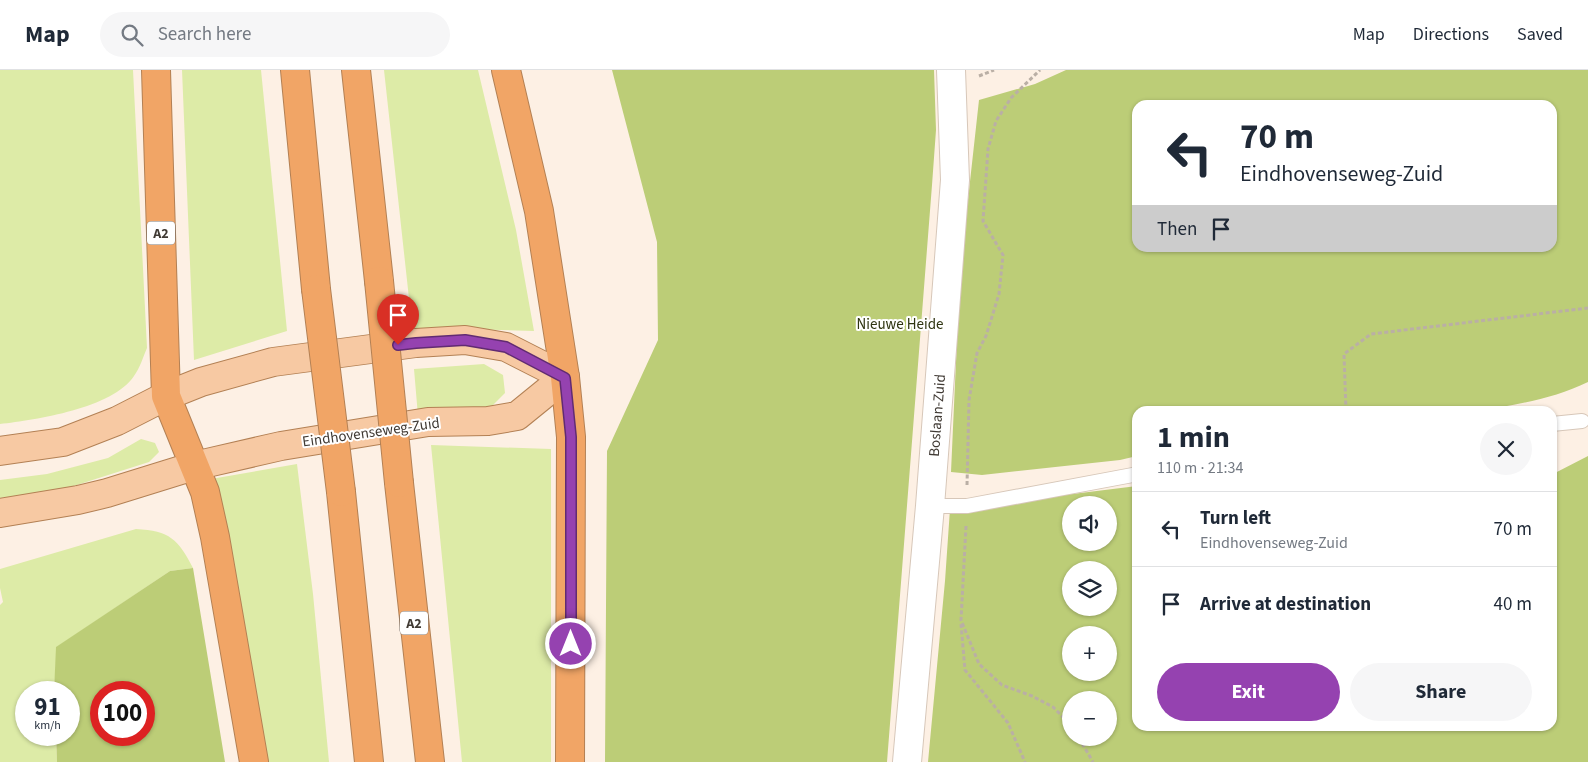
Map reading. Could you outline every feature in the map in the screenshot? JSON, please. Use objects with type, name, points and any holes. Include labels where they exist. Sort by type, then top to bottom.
[{"type":"highway","name":"A2","points":[[156,70],[166,396]]},
{"type":"highway","points":[[295,70],[316,289],[341,492],[368,762]]},
{"type":"highway","name":"A2","points":[[356,70],[430,762]]},
{"type":"highway","points":[[506,70],[539,211],[565,378],[571,437],[570,762]]},
{"type":"highway","points":[[166,396],[205,492],[215,537],[254,762]]},
{"type":"main road","points":[[0,451],[63,442],[117,422],[166,396],[201,382],[272,362],[426,342],[465,340],[506,347],[565,378]]},
{"type":"main road","name":"Eindhovenseweg-Zuid","points":[[0,513],[78,500],[194,466],[281,446],[428,422],[488,421],[517,416],[565,378]]},
{"type":"street","name":"Boslaan-Zuid","points":[[907,762],[930,506],[955,180],[951,70]]},
{"type":"lane","points":[[1557,424],[1582,421]]},
{"type":"lane","points":[[930,506],[967,506],[1132,475]]},
{"type":"path","points":[[1025,762],[1008,723],[965,670],[961,620],[967,506],[969,400],[977,353],[986,336],[999,294],[1004,255],[982,222],[988,150],[996,121],[1012,98],[1040,70]]},
{"type":"path","points":[[1346,406],[1344,354],[1371,334],[1588,308]]},
{"type":"path","points":[[961,620],[979,664],[1002,685],[1032,696],[1053,707],[1062,716]]},
{"type":"path","points":[[1084,746],[1093,762]]},
{"type":"green space","points":[[0,70],[133,70],[147,348],[134,376],[124,387],[109,396],[73,410],[0,424]]},
{"type":"green space","points":[[182,70],[261,70],[287,331],[194,360]]},
{"type":"green space","points":[[384,70],[478,70],[516,230],[534,331],[463,329],[413,335]]},
{"type":"green space","name":"Nieuwe Heide","points":[[612,70],[934,70],[936,130],[887,762],[605,762],[607,451],[658,340],[657,242]]},
{"type":"green space","points":[[1066,70],[1588,70],[1588,382],[1548,397],[1508,406],[1132,406],[1132,457],[982,475],[951,472],[960,272],[979,100],[1035,84]]},
{"type":"green space","points":[[484,364],[503,375],[505,393],[488,410],[418,416],[414,369]]},
{"type":"green space","points":[[141,439],[155,443],[159,452],[149,462],[58,491],[0,498],[0,480],[47,474],[108,458]]},
{"type":"green space","points":[[431,445],[551,449],[551,762],[462,762]]},
{"type":"green space","points":[[1588,456],[1588,762],[928,762],[950,509],[1132,487],[1132,731],[1557,731],[1557,472]]},
{"type":"green space","points":[[297,464],[313,594],[329,762],[261,762],[211,479]]},
{"type":"green space","points":[[136,529],[157,532],[172,538],[183,550],[193,568],[170,571],[57,647],[55,681],[15,681],[15,746],[56,746],[57,762],[0,762],[0,605],[3,602],[0,588],[0,569]]},
{"type":"green space","points":[[193,568],[225,762],[57,762],[56,746],[80,746],[80,681],[54,681],[56,647],[170,571]]},
{"type":"route","points":[[398,345],[465,340],[506,347],[565,378],[571,437],[571,644]]}]
